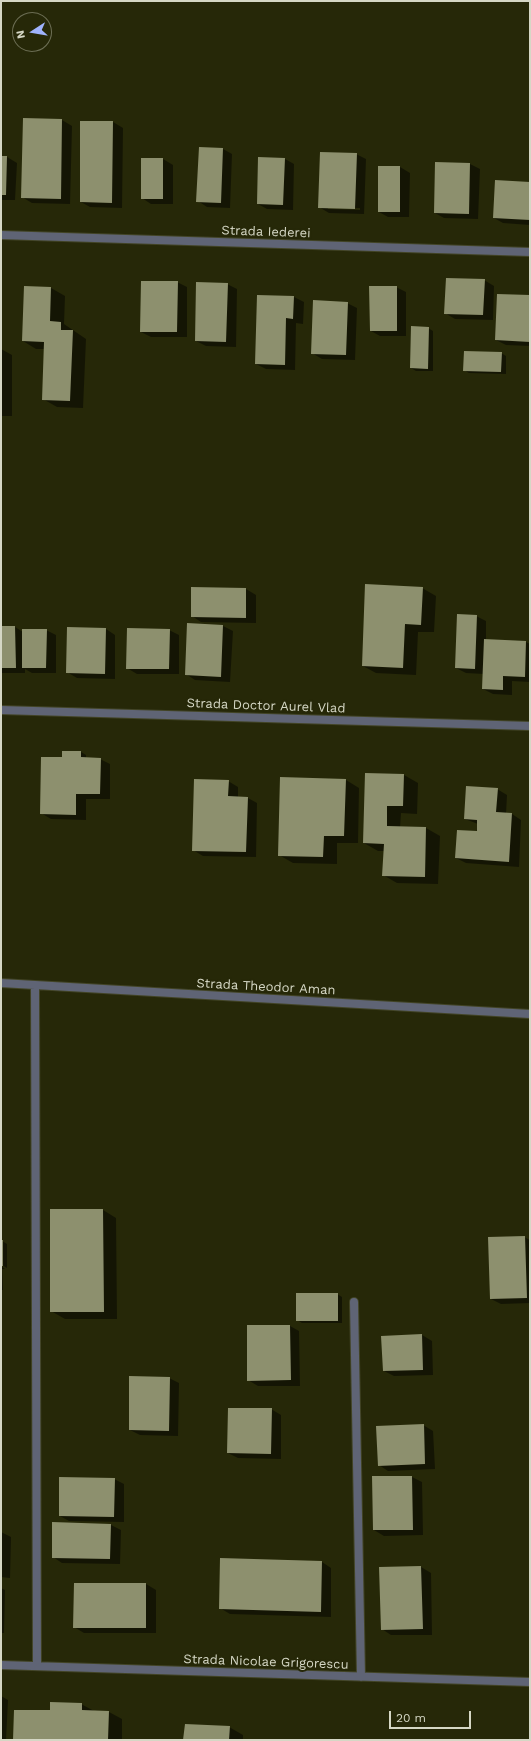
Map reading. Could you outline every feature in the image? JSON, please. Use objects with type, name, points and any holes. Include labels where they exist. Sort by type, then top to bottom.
[{"type":"street","name":"Strada Iederei","points":[[1,235],[530,252]]},
{"type":"street","name":"Strada Doctor Aurel Vlad","points":[[1,710],[530,726]]},
{"type":"street","name":"Strada Theodor Aman","points":[[1,983],[530,1014]]},
{"type":"street","points":[[36,986],[37,1666]]},
{"type":"street","points":[[354,1302],[361,1677]]},
{"type":"street","name":"Strada Nicolae Grigorescu","points":[[1,1665],[530,1682]]},
{"type":"building","points":[[23,118],[62,119],[61,199],[21,198]]},
{"type":"building","points":[[80,121],[113,121],[112,203],[80,202]]},
{"type":"building","points":[[199,147],[223,148],[221,203],[196,202]]},
{"type":"building","points":[[320,152],[357,153],[355,209],[318,208]]},
{"type":"building","points":[[1,156],[7,156],[6,195],[1,195]]},
{"type":"building","points":[[258,157],[285,158],[283,205],[257,204]]},
{"type":"building","points":[[141,158],[163,158],[163,199],[141,199]]},
{"type":"building","points":[[435,162],[470,163],[469,214],[434,213]]},
{"type":"building","points":[[378,166],[400,166],[400,212],[378,212]]},
{"type":"building","points":[[495,180],[530,182],[530,220],[493,218]]},
{"type":"building","points":[[446,278],[485,279],[483,315],[444,314]]},
{"type":"building","points":[[141,281],[178,281],[177,332],[140,332]]},
{"type":"building","points":[[196,282],[228,283],[226,342],[195,341]]},
{"type":"building","points":[[24,286],[51,287],[50,321],[61,322],[61,330],[73,330],[70,401],[42,400],[44,342],[22,341]]},
{"type":"building","points":[[369,286],[397,286],[397,331],[370,331]]},
{"type":"building","points":[[497,294],[530,295],[530,342],[495,340]]},
{"type":"building","points":[[257,295],[294,296],[293,319],[286,318],[285,365],[255,364]]},
{"type":"building","points":[[313,300],[348,302],[346,355],[311,354]]},
{"type":"building","points":[[411,326],[429,327],[428,369],[410,368]]},
{"type":"building","points":[[2,348],[2,365],[1,365]]},
{"type":"building","points":[[464,351],[502,352],[501,372],[463,371]]},
{"type":"building","points":[[365,584],[423,587],[421,625],[405,624],[403,668],[362,666]]},
{"type":"building","points":[[191,587],[246,588],[246,618],[191,617]]},
{"type":"building","points":[[457,614],[477,615],[475,669],[455,668]]},
{"type":"building","points":[[187,623],[223,625],[221,677],[185,675]]},
{"type":"building","points":[[1,626],[15,626],[16,668],[1,668]]},
{"type":"building","points":[[67,627],[106,628],[105,674],[66,673]]},
{"type":"building","points":[[127,628],[170,629],[169,669],[126,669]]},
{"type":"building","points":[[22,629],[47,629],[46,668],[22,668]]},
{"type":"building","points":[[484,639],[526,641],[525,677],[503,676],[503,690],[482,689]]},
{"type":"building","points":[[62,751],[81,751],[81,757],[101,758],[100,794],[76,794],[76,815],[40,814],[41,757],[62,757]]},
{"type":"building","points":[[365,773],[404,774],[403,806],[387,806],[387,826],[426,827],[425,877],[382,876],[384,844],[363,843]]},
{"type":"building","points":[[280,777],[346,779],[344,836],[324,836],[323,857],[278,856]]},
{"type":"building","points":[[194,779],[229,780],[228,796],[248,797],[246,852],[192,851]]},
{"type":"building","points":[[466,786],[498,788],[496,812],[512,813],[509,862],[455,858],[457,830],[477,831],[477,820],[464,819]]},
{"type":"building","points":[[50,1209],[103,1209],[104,1312],[50,1312]]},
{"type":"building","points":[[525,1236],[527,1298],[490,1299],[488,1237]]},
{"type":"building","points":[[1,1240],[3,1240],[3,1266],[1,1266]]},
{"type":"building","points":[[296,1293],[338,1293],[338,1321],[296,1321]]},
{"type":"building","points":[[247,1325],[290,1325],[291,1380],[247,1381]]},
{"type":"building","points":[[422,1334],[423,1370],[383,1371],[381,1336]]},
{"type":"building","points":[[129,1376],[170,1377],[169,1431],[129,1430]]},
{"type":"building","points":[[228,1408],[272,1408],[271,1454],[227,1453]]},
{"type":"building","points":[[424,1424],[425,1464],[378,1466],[376,1426]]},
{"type":"building","points":[[372,1476],[412,1476],[413,1530],[373,1530]]},
{"type":"building","points":[[59,1477],[115,1478],[114,1517],[59,1516]]},
{"type":"building","points":[[52,1522],[111,1524],[110,1559],[52,1558]]},
{"type":"building","points":[[220,1558],[322,1561],[321,1612],[219,1609]]},
{"type":"building","points":[[421,1566],[423,1629],[381,1630],[379,1567]]},
{"type":"building","points":[[74,1583],[146,1583],[146,1628],[73,1628]]},
{"type":"building","points":[[50,1702],[82,1703],[82,1710],[109,1711],[108,1740],[13,1740],[14,1710],[50,1710]]},
{"type":"building","points":[[185,1724],[230,1726],[229,1740],[183,1740]]}]
